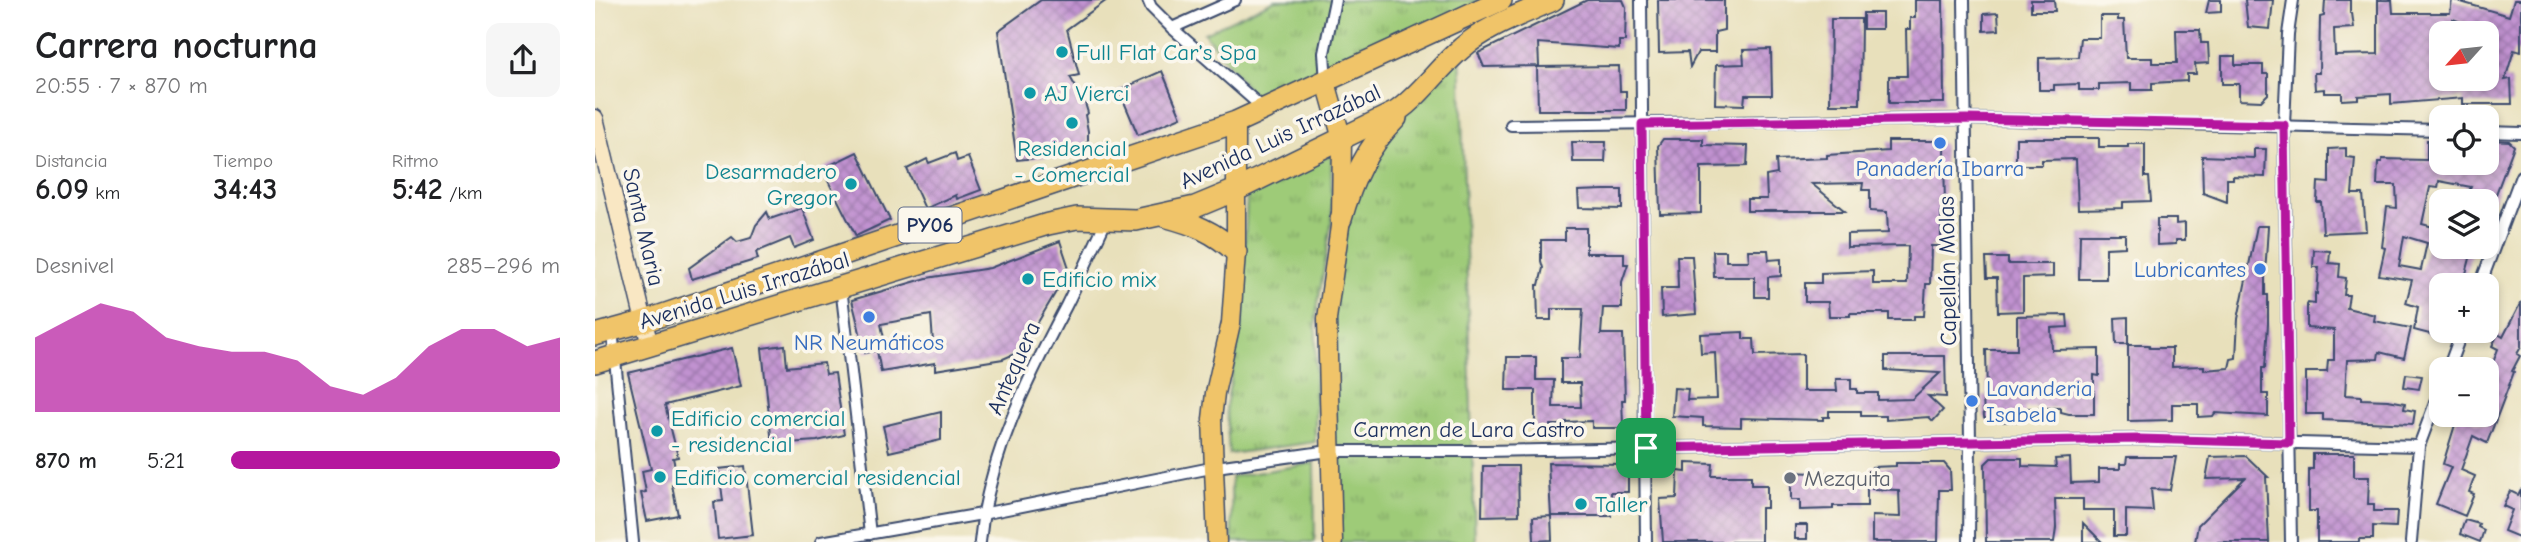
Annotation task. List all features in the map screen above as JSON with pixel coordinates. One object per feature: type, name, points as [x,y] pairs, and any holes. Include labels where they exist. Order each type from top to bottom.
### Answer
[{"type":"highway","name":"Avenida Luis Irrazábal","points":[[604,332],[1236,122],[1501,0]]},
{"type":"highway","name":"Avenida Luis Irrazábal","points":[[595,362],[1048,224],[1077,218],[1136,220],[1195,207],[1396,112],[1416,98],[1446,63],[1476,37],[1553,0]]},
{"type":"highway","points":[[1341,219],[1360,165],[1375,141],[1416,98]]},
{"type":"highway","points":[[1162,216],[1214,233],[1235,252]]},
{"type":"main road","points":[[1326,82],[1342,139],[1341,219],[1327,319],[1333,542]]},
{"type":"main road","points":[[1217,542],[1212,419],[1215,393],[1231,323],[1235,252],[1236,122]]},
{"type":"street","points":[[1148,0],[1151,7],[1172,28],[1264,109]]},
{"type":"street","points":[[1172,28],[1235,0]]},
{"type":"street","points":[[1326,82],[1324,53],[1335,0]]},
{"type":"street","points":[[1641,0],[1646,542]]},
{"type":"street","name":"Capellán Molas","points":[[1964,0],[1969,542]]},
{"type":"street","points":[[2291,542],[2284,125],[2288,34],[2293,0]]},
{"type":"street","name":"Santa Maria","points":[[595,118],[650,346]]},
{"type":"street","points":[[1511,125],[1966,119],[2429,130]]},
{"type":"street","points":[[2499,132],[2521,133]]},
{"type":"street","points":[[2485,273],[2521,176]]},
{"type":"street","name":"Antequera","points":[[980,542],[982,514],[1018,400],[1107,219]]},
{"type":"street","points":[[841,287],[870,534]]},
{"type":"street","points":[[604,332],[616,356],[632,542]]},
{"type":"street","points":[[2411,542],[2419,446],[2429,419]]},
{"type":"street","name":"Carmen de Lara Castro","points":[[821,542],[982,514],[1216,467],[1329,451],[2139,439],[2419,446]]},
{"type":"green space","points":[[1275,0],[1482,0],[1264,109],[1204,33]]},
{"type":"green space","points":[[1460,49],[1475,542],[1333,542],[1327,319],[1359,165]]},
{"type":"green space","points":[[1331,155],[1332,219],[1316,316],[1315,442],[1229,454],[1226,406],[1242,321],[1247,195]]},
{"type":"green space","points":[[1314,463],[1315,542],[1232,542],[1231,477]]},
{"type":"building","points":[[1041,0],[1107,0],[1067,29],[1079,75],[1070,77],[1088,113],[1085,115],[1088,142],[1084,145],[1085,153],[1017,160],[998,31]]},
{"type":"building","points":[[1587,0],[1623,0],[1626,7],[1625,41],[1619,41],[1619,49],[1538,43],[1539,66],[1484,67],[1478,53]]},
{"type":"building","points":[[1658,0],[1724,0],[1724,30],[1715,32],[1715,52],[1698,52],[1690,67],[1688,52],[1659,53]]},
{"type":"building","points":[[1915,0],[1943,0],[1944,103],[1889,103],[1889,76],[1907,76],[1906,29],[1910,29],[1910,18],[1915,18]]},
{"type":"building","points":[[2031,0],[2054,0],[2055,11],[2031,11]]},
{"type":"building","points":[[2209,0],[2221,0],[2221,12],[2206,13]]},
{"type":"building","points":[[2245,0],[2273,0],[2270,29],[2248,27]]},
{"type":"building","points":[[2325,0],[2350,0],[2354,28],[2334,29],[2335,55],[2378,54],[2378,0],[2392,0],[2393,13],[2450,13],[2454,0],[2509,16],[2514,0],[2521,0],[2521,52],[2514,50],[2505,80],[2511,79],[2512,104],[2463,104],[2463,98],[2391,104],[2391,94],[2342,100],[2342,93],[2315,90],[2314,73],[2319,73],[2320,17],[2324,16]]},
{"type":"building","points":[[1863,13],[1882,13],[1882,29],[1863,29]]},
{"type":"building","points":[[1998,13],[1999,30],[1984,31],[1984,14]]},
{"type":"building","points":[[2100,16],[2118,16],[2118,20],[2124,20],[2126,58],[2152,58],[2152,63],[2177,63],[2176,30],[2200,30],[2201,43],[2208,43],[2209,63],[2195,64],[2196,74],[2187,74],[2187,81],[2152,83],[2152,90],[2131,90],[2131,83],[2099,84],[2099,90],[2079,90],[2079,84],[2054,85],[2054,90],[2039,90],[2039,58],[2078,57],[2080,38],[2100,38]]},
{"type":"building","points":[[1831,19],[1861,19],[1860,104],[1830,104]]},
{"type":"building","points":[[1771,49],[1772,95],[1745,95],[1744,105],[1715,104],[1716,65],[1744,64],[1743,50]]},
{"type":"building","points":[[2222,56],[2235,56],[2235,65],[2263,65],[2263,74],[2268,74],[2268,94],[2261,101],[2239,100],[2239,84],[2222,84]]},
{"type":"building","points":[[1619,66],[1620,91],[1626,91],[1626,110],[1538,110],[1537,67]]},
{"type":"building","points":[[1162,71],[1181,117],[1138,135],[1119,90]]},
{"type":"building","points":[[2016,138],[2099,138],[2099,147],[2145,144],[2145,177],[2149,177],[2151,201],[2123,202],[2123,208],[2078,209],[2076,159],[2042,160],[2042,165],[2016,165]]},
{"type":"building","points":[[1663,139],[1703,139],[1703,145],[1748,146],[1747,166],[1701,167],[1701,213],[1660,214],[1658,146]]},
{"type":"building","points":[[2429,140],[2429,175],[2499,175],[2499,140],[2509,141],[2514,146],[2498,189],[2470,189],[2471,187],[2439,181],[2438,188],[2429,189],[2422,224],[2429,226],[2429,259],[2470,259],[2466,273],[2429,273],[2429,334],[2414,330],[2418,307],[2406,303],[2412,280],[2379,275],[2385,248],[2382,247],[2387,207],[2397,208],[2396,185],[2377,185],[2378,162],[2382,162],[2382,159],[2427,160]],"holes":[[[2404,236],[2427,243],[2421,270],[2399,266]]]},
{"type":"building","points":[[1888,141],[1938,141],[1944,145],[1945,211],[1941,211],[1941,246],[1931,246],[1930,284],[1926,284],[1924,316],[1914,316],[1914,320],[1889,320],[1889,313],[1829,316],[1828,302],[1805,302],[1805,283],[1821,283],[1821,273],[1873,271],[1873,284],[1907,284],[1908,246],[1847,247],[1847,234],[1888,233],[1887,212],[1870,211],[1870,190],[1862,190],[1863,183],[1812,184],[1845,211],[1747,211],[1747,199],[1767,199],[1766,176],[1777,174],[1776,160],[1888,151]]},
{"type":"building","points":[[1572,142],[1606,142],[1605,162],[1573,162]]},
{"type":"building","points":[[2346,148],[2346,157],[2355,158],[2352,194],[2363,194],[2366,231],[2323,233],[2321,202],[2317,202],[2318,182],[2329,183],[2329,149]]},
{"type":"building","points":[[2254,149],[2266,149],[2265,177],[2233,176],[2233,179],[2227,179],[2227,202],[2203,193],[2202,156],[2254,158]]},
{"type":"building","name":"Desarmadero Gregor","points":[[857,152],[890,220],[856,236],[822,169]]},
{"type":"building","points":[[955,153],[957,161],[968,157],[981,190],[957,199],[956,195],[925,209],[907,169],[927,159],[929,163]]},
{"type":"building","points":[[1622,190],[1622,209],[1579,208],[1578,191]]},
{"type":"building","points":[[802,208],[814,240],[794,248],[790,238],[756,252],[758,259],[692,279],[689,268],[732,237],[737,242],[751,238],[756,225],[767,212],[770,219]]},
{"type":"building","points":[[2157,219],[2176,219],[2176,224],[2185,223],[2185,240],[2176,240],[2176,244],[2157,245]]},
{"type":"building","points":[[2257,226],[2268,226],[2265,295],[2268,295],[2268,324],[2265,368],[2262,368],[2262,394],[2268,394],[2268,416],[2215,413],[2213,416],[2198,417],[2198,404],[2172,404],[2172,420],[2128,421],[2128,345],[2172,348],[2172,367],[2204,366],[2204,370],[2229,368],[2231,359],[2236,358],[2238,319]]},
{"type":"building","points":[[1565,228],[1586,228],[1586,253],[1624,253],[1624,264],[1628,264],[1622,282],[1622,308],[1603,308],[1601,334],[1623,334],[1625,400],[1622,400],[1623,424],[1619,428],[1592,428],[1592,421],[1565,422],[1565,425],[1550,425],[1550,428],[1535,428],[1535,390],[1506,390],[1507,357],[1536,357],[1536,380],[1554,380],[1553,407],[1581,407],[1580,383],[1561,383],[1561,358],[1580,358],[1583,309],[1551,309],[1551,320],[1538,320],[1537,285],[1543,268],[1541,240],[1565,240]]},
{"type":"building","points":[[2080,234],[2125,234],[2125,247],[2106,248],[2106,279],[2079,279]]},
{"type":"building","points":[[1060,241],[1068,265],[1057,290],[1021,351],[1003,359],[935,370],[935,363],[881,372],[877,351],[933,342],[931,315],[881,324],[886,348],[865,353],[852,300],[927,278],[990,268]]},
{"type":"building","points":[[1748,250],[1768,250],[1769,260],[1781,259],[1781,276],[1768,277],[1768,297],[1755,297],[1755,277],[1714,277],[1713,251],[1726,251],[1726,261],[1749,261]]},
{"type":"building","points":[[2314,250],[2330,251],[2329,263],[2340,264],[2339,277],[2346,278],[2344,295],[2349,295],[2347,308],[2375,315],[2374,321],[2411,328],[2404,358],[2379,352],[2378,359],[2347,360],[2345,395],[2405,403],[2404,409],[2415,411],[2413,424],[2323,420],[2323,414],[2306,414],[2306,372],[2327,372],[2328,360],[2334,360],[2334,330],[2307,328],[2307,305],[2315,304],[2315,293],[2317,294],[2319,267],[2313,267]]},
{"type":"building","points":[[1677,256],[1692,256],[1696,314],[1662,317],[1661,288],[1678,288]]},
{"type":"building","points":[[1986,258],[2008,258],[2008,264],[2053,264],[2053,277],[2023,278],[2023,311],[1998,312],[1997,278],[1987,278]]},
{"type":"building","points":[[2521,302],[2521,347],[2517,354],[2520,356],[2512,371],[2514,372],[2499,411],[2499,357],[2495,357],[2498,349],[2492,346],[2494,343],[2499,343],[2499,335],[2503,337]]},
{"type":"building","points":[[2067,315],[2068,327],[2051,328],[2052,350],[2099,349],[2099,376],[2094,375],[2094,414],[2069,414],[2061,412],[2061,408],[2025,408],[2025,421],[1989,422],[1984,417],[1983,396],[1987,396],[1986,350],[2017,350],[2017,316]]},
{"type":"building","points":[[2128,317],[2128,344],[2116,344],[2115,318]]},
{"type":"building","points":[[1743,332],[1743,339],[1754,339],[1755,355],[1803,354],[1803,391],[1837,391],[1836,379],[1851,379],[1851,389],[1857,389],[1857,393],[1878,393],[1878,400],[1912,399],[1940,373],[1885,370],[1885,356],[1945,356],[1946,397],[1928,396],[1943,410],[1933,421],[1929,417],[1886,420],[1886,416],[1861,416],[1861,411],[1829,411],[1829,417],[1823,417],[1823,420],[1741,418],[1741,427],[1703,426],[1703,418],[1672,416],[1674,388],[1688,389],[1687,400],[1717,399],[1715,352],[1701,353],[1700,334]]},
{"type":"building","points":[[785,345],[787,367],[824,363],[826,374],[835,373],[844,435],[817,441],[772,444],[762,348]]},
{"type":"building","name":"Edificio comercial - residencial","points":[[732,348],[741,386],[665,405],[678,457],[673,458],[679,483],[672,485],[678,515],[647,521],[641,493],[646,492],[642,471],[651,469],[628,373]]},
{"type":"building","points":[[2406,374],[2422,376],[2419,389],[2404,387]]},
{"type":"building","points":[[941,412],[941,440],[889,452],[883,426]]},
{"type":"building","points":[[2454,427],[2493,427],[2487,443],[2473,436],[2461,470],[2475,476],[2469,492],[2474,494],[2465,516],[2436,504],[2451,467],[2443,464]]},
{"type":"building","points":[[2313,454],[2354,454],[2354,477],[2369,477],[2368,504],[2374,504],[2374,511],[2397,511],[2396,527],[2373,526],[2373,539],[2359,539],[2359,542],[2317,542],[2317,511],[2309,511],[2309,469],[2313,469]]},
{"type":"building","points":[[2246,456],[2268,477],[2269,542],[2195,542],[2198,525],[2245,478],[2206,479],[2210,457]]},
{"type":"building","points":[[2127,457],[2176,457],[2170,490],[2151,489],[2153,511],[2126,510],[2126,536],[2114,536],[2114,510],[2083,510],[2083,499],[2055,499],[2054,542],[1986,542],[1985,464],[1991,458],[2022,458],[2022,466],[2056,467],[2055,459],[2070,458],[2071,483],[2099,482],[2099,469],[2120,469],[2120,464],[2126,464]]},
{"type":"building","points":[[1548,463],[1628,464],[1628,492],[1611,492],[1612,516],[1551,516]]},
{"type":"building","points":[[1686,463],[1713,464],[1712,476],[1751,476],[1751,485],[1767,485],[1767,508],[1761,508],[1761,542],[1663,542],[1660,499],[1677,498],[1678,471],[1686,472]]},
{"type":"building","points":[[1896,463],[1944,463],[1950,470],[1951,490],[1939,490],[1938,542],[1872,542],[1872,516],[1900,517],[1899,490],[1872,489],[1872,467],[1896,466]]},
{"type":"building","points":[[745,466],[753,535],[718,539],[714,502],[723,501],[719,469]]},
{"type":"building","points":[[1483,466],[1518,466],[1519,515],[1482,516]]},
{"type":"building","points":[[1791,472],[1834,474],[1837,484],[1867,483],[1867,506],[1800,510],[1800,500],[1791,500]]},
{"type":"building","points":[[2521,489],[2521,538],[2504,531],[2512,510],[2503,506],[2510,491],[2518,495]]},
{"type":"building","points":[[1551,516],[1552,540],[1534,541],[1533,517]]},
{"type":"building","points":[[2465,520],[2479,524],[2478,527],[2484,530],[2480,542],[2460,534]]},
{"type":"building","points":[[2083,523],[2102,542],[2083,542]]},
{"type":"building","points":[[1795,525],[1807,525],[1807,539],[1795,539]]},
{"type":"place","name":"Full Flat Car's Spa","points":[[1062,52]]},
{"type":"place","name":"AJ Vierci","points":[[1030,93]]},
{"type":"place","name":"Residencial - Comercial","points":[[1072,123]]},
{"type":"place","name":"Panadería Ibarra","points":[[1940,143]]},
{"type":"place","name":"Desarmadero Gregor","points":[[851,184]]},
{"type":"place","name":"Lubricantes","points":[[2260,269]]},
{"type":"place","name":"Edificio mix","points":[[1028,279]]},
{"type":"place","name":"NR Neumáticos","points":[[869,317]]},
{"type":"place","name":"Lavanderia Isabela","points":[[1972,401]]},
{"type":"place","name":"Edificio comercial - residencial","points":[[657,431]]},
{"type":"place","name":"Edificio comercial residencial","points":[[660,477]]},
{"type":"place","name":"Mezquita","points":[[1790,478]]},
{"type":"place","name":"Taller","points":[[1581,504]]},
{"type":"route","points":[[1966,119],[2284,125],[2289,443],[2139,439],[1646,448],[1642,124],[1966,119]]}]
